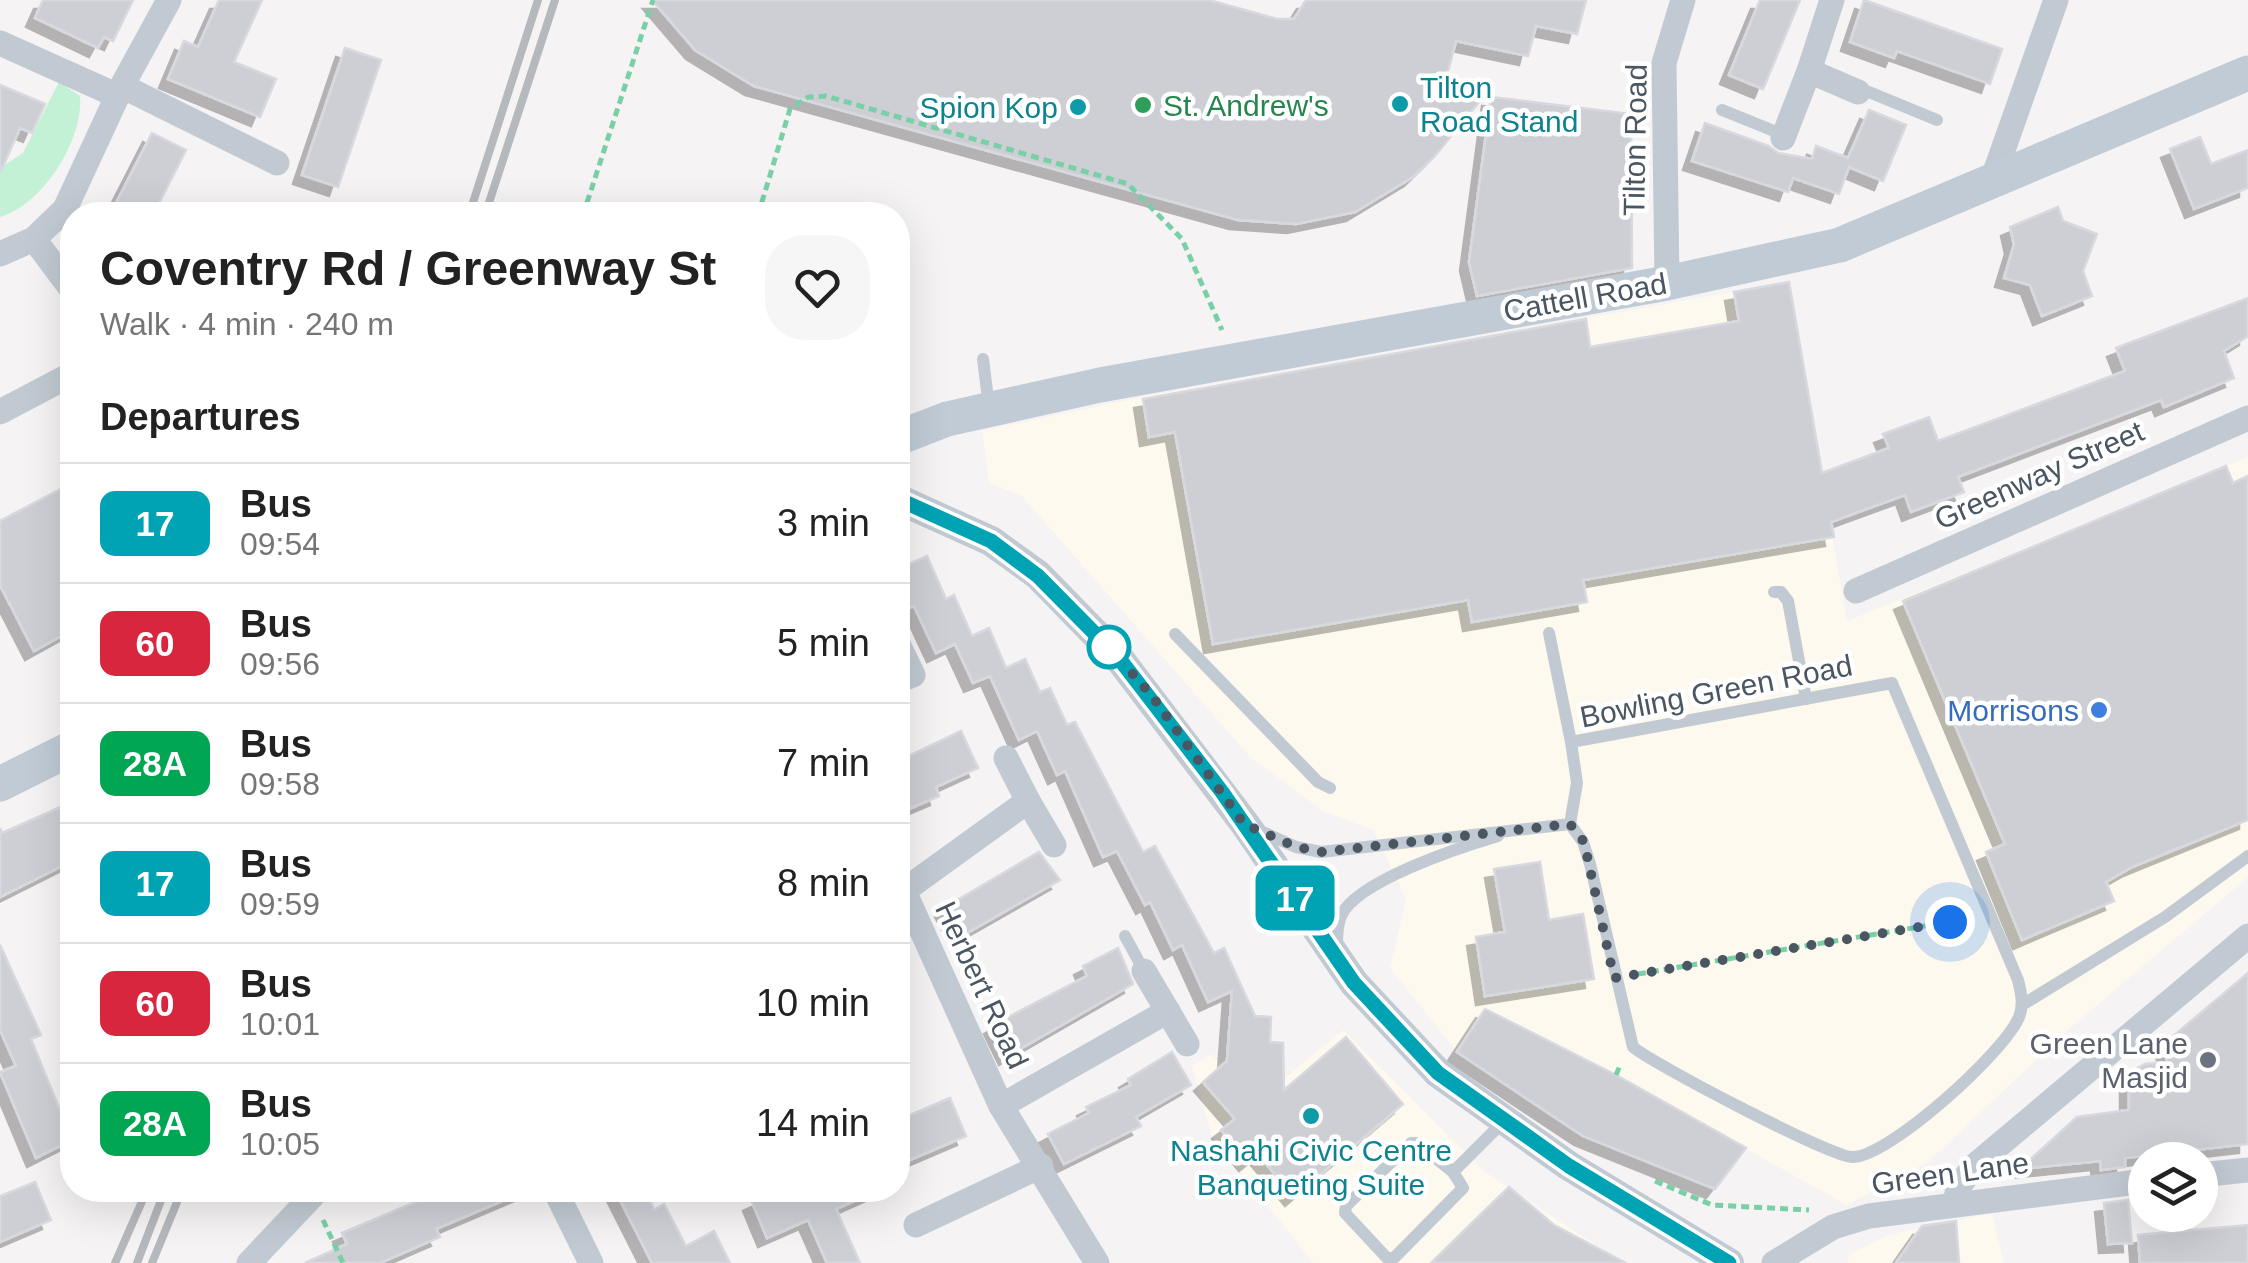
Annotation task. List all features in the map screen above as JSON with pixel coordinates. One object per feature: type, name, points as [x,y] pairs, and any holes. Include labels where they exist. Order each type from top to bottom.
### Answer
[{"type":"main road","name":"Cattell Road","points":[[910,433],[947,418],[1235,360],[1668,282],[1840,245],[2248,73]]},
{"type":"main road","points":[[0,784],[60,754]]},
{"type":"street","points":[[69,202],[120,91],[170,0]]},
{"type":"street","name":"Tilton Road","points":[[1668,282],[1664,63],[1682,0]]},
{"type":"street","points":[[1784,136],[1832,0]]},
{"type":"street","points":[[1992,181],[2056,0]]},
{"type":"street","points":[[0,42],[120,91],[277,163]]},
{"type":"street","points":[[1809,72],[1858,92]]},
{"type":"street","points":[[0,254],[34,239],[60,215]]},
{"type":"street","points":[[34,239],[60,274]]},
{"type":"street","points":[[0,412],[60,380]]},
{"type":"street","name":"Greenway Street","points":[[1856,590],[2248,418]]},
{"type":"street","points":[[910,505],[991,541],[1038,576],[1152,696],[1336,958],[1438,1073],[1569,1166],[1729,1263]]},
{"type":"street","points":[[1006,758],[1054,845]]},
{"type":"street","name":"Herbert Road","points":[[910,892],[1028,801]]},
{"type":"street","name":"Herbert Road","points":[[910,915],[1001,1106],[1098,1263]]},
{"type":"street","points":[[1956,1202],[1958,1188],[1973,1167],[2248,936]]},
{"type":"street","points":[[1144,970],[1187,1044]]},
{"type":"street","name":"Herbert Road","points":[[1001,1106],[1168,1011]]},
{"type":"street","points":[[916,1225],[1041,1166]]},
{"type":"street","points":[[2218,1173],[2248,1170]]},
{"type":"street","name":"Green Lane","points":[[1774,1263],[1833,1227],[1956,1202],[2128,1184]]},
{"type":"street","points":[[249,1263],[306,1202]]},
{"type":"street","points":[[561,1202],[591,1263]]},
{"type":"lane","points":[[1858,92],[1868,92],[1938,120]]},
{"type":"lane","points":[[1722,110],[1784,136]]},
{"type":"lane","points":[[983,358],[989,410]]},
{"type":"lane","points":[[1774,592],[1781,592],[1788,601],[1806,700]]},
{"type":"lane","points":[[1550,633],[1571,742]]},
{"type":"lane","points":[[1174,634],[1258,723],[1318,782],[1330,788]]},
{"type":"lane","name":"Bowling Green Road","points":[[1570,824],[1577,783],[1571,742],[1892,683],[2018,980],[2022,1004]]},
{"type":"lane","points":[[1244,824],[1296,847],[1322,852],[1570,824],[1584,842],[1627,1031],[1639,1052],[1816,1146],[1850,1158],[1863,1156],[1928,1112],[1997,1053],[2020,1016],[2022,1004],[2164,917],[2248,856]]},
{"type":"lane","points":[[1336,958],[1341,914],[1356,897],[1478,842],[1534,826]]},
{"type":"lane","points":[[1125,936],[1144,970]]},
{"type":"lane","points":[[1453,1172],[1504,1120]]},
{"type":"lane","points":[[1417,1142],[1453,1172],[1464,1188],[1394,1258],[1387,1258],[1345,1213],[1346,1206],[1411,1144],[1417,1142]]},
{"type":"path","points":[[587,202],[654,0]]},
{"type":"path","points":[[762,202],[790,109],[808,97],[826,96],[1092,170],[1128,184],[1182,240],[1235,360]]},
{"type":"path","points":[[1614,978],[1988,916]]},
{"type":"path","points":[[1616,1075],[1627,1047]]},
{"type":"path","points":[[1639,1175],[1712,1206],[1808,1209],[1833,1227]]},
{"type":"path","points":[[318,1202],[343,1263]]},
{"type":"shaded area","points":[[1789,282],[1847,621],[2248,457],[2248,877],[2069,1029],[1928,1162],[1847,1205],[1746,1149],[1715,1189],[1583,1136],[1457,1052],[1390,968],[1406,899],[1373,830],[1323,811],[1251,758],[1021,495],[989,483],[982,431],[1142,397]]},
{"type":"shaded area","points":[[1343,1030],[1484,1171],[1623,1263],[1313,1263],[1211,1134],[1192,1066],[1211,1054],[1258,1100]]},
{"type":"shaded area","points":[[1992,1213],[2004,1263],[1847,1263],[1850,1254],[1888,1235]]},
{"type":"green space","points":[[59,82],[80,96],[68,150],[31,199],[0,217],[0,168],[23,153]]},
{"type":"building","points":[[43,0],[133,0],[113,41],[104,37],[98,48],[35,18]]},
{"type":"building","points":[[219,0],[262,0],[234,62],[276,79],[260,117],[168,79],[184,41],[198,47]]},
{"type":"building","name":"St. Andrew's","points":[[652,0],[1209,0],[1277,19],[1294,19],[1306,0],[1586,0],[1577,34],[1536,26],[1528,56],[1456,41],[1445,83],[1485,95],[1434,157],[1413,177],[1355,212],[1296,224],[1238,220],[754,86],[695,50]]},
{"type":"building","points":[[1760,0],[1800,0],[1763,89],[1729,75]]},
{"type":"building","points":[[1864,0],[2002,49],[1990,84],[1897,51],[1894,58],[1850,42]]},
{"type":"building","points":[[345,48],[381,60],[338,187],[302,175]]},
{"type":"building","points":[[0,85],[45,104],[32,133],[20,128],[0,173]]},
{"type":"building","points":[[1491,97],[1631,114],[1632,268],[1477,296],[1469,262]]},
{"type":"building","points":[[1869,110],[1906,125],[1883,181],[1849,167],[1839,194],[1793,178],[1788,192],[1692,161],[1705,123],[1769,146],[1778,153],[1812,159],[1816,146],[1848,158]]},
{"type":"building","points":[[152,133],[186,150],[160,202],[117,202]]},
{"type":"building","points":[[2200,137],[2211,164],[2248,150],[2248,188],[2194,209],[2170,149]]},
{"type":"building","points":[[2058,207],[2063,221],[2097,234],[2083,271],[2092,296],[2042,316],[2030,285],[2004,278],[2014,245],[2010,227]]},
{"type":"building","points":[[1789,282],[1822,473],[1889,448],[1883,434],[1929,417],[1938,441],[2125,371],[2116,348],[2248,298],[2248,336],[2224,351],[2234,378],[2164,407],[2161,400],[1958,477],[1964,492],[1911,512],[1905,495],[1831,522],[1834,537],[1583,580],[1587,602],[1472,622],[1468,600],[1213,644],[1175,432],[1149,437],[1143,399],[1586,319],[1590,347],[1739,321],[1734,292]]},
{"type":"building","name":"Morrisons","points":[[2226,466],[2233,483],[2248,476],[2248,820],[2132,867],[2106,882],[2114,901],[2022,940],[1986,852],[2005,844],[1903,601]]},
{"type":"building","points":[[60,489],[60,637],[34,651],[0,585],[0,521]]},
{"type":"building","points":[[927,556],[946,599],[954,595],[972,636],[989,628],[1006,668],[1025,659],[1040,692],[1050,688],[1067,725],[1075,722],[1143,852],[1155,846],[1214,953],[1224,948],[1255,1016],[1271,1017],[1270,1042],[1283,1043],[1284,1090],[1346,1037],[1403,1104],[1294,1197],[1258,1154],[1248,1162],[1221,1130],[1235,1119],[1203,1082],[1227,1061],[1232,991],[1208,1002],[1182,945],[1173,950],[1150,902],[1145,905],[1117,851],[1103,857],[1065,771],[1057,775],[1037,731],[1019,740],[990,676],[973,683],[955,644],[936,653],[914,606],[910,608],[910,564]]},
{"type":"building","points":[[961,731],[978,768],[936,787],[939,796],[910,808],[910,755]]},
{"type":"building","points":[[60,807],[60,867],[0,897],[0,828],[2,833]]},
{"type":"building","points":[[1039,852],[1060,880],[960,937],[944,908]]},
{"type":"building","points":[[1540,862],[1549,920],[1583,914],[1594,979],[1485,996],[1476,937],[1505,932],[1494,869]]},
{"type":"building","points":[[0,945],[41,1035],[31,1039],[60,1110],[60,1146],[36,1158],[0,1072],[16,1066],[0,1030]]},
{"type":"building","points":[[1118,948],[1133,984],[1008,1056],[993,1025],[1087,976],[1083,966]]},
{"type":"building","points":[[2248,973],[2248,1144],[2218,1147],[2218,1142],[2128,1142],[2125,1167],[2101,1170],[2100,1161],[2020,1169],[2077,1117],[2129,1110],[2129,1073],[2145,1064],[2167,1062],[2165,1043]]},
{"type":"building","points":[[1485,1009],[1616,1075],[1746,1148],[1715,1189],[1583,1136],[1457,1052]]},
{"type":"building","points":[[1172,1052],[1191,1085],[1136,1117],[1141,1126],[1064,1164],[1048,1134],[1089,1113],[1086,1107],[1131,1085],[1128,1079]]},
{"type":"building","points":[[950,1098],[966,1136],[910,1160],[910,1115]]},
{"type":"building","points":[[35,1182],[51,1220],[0,1242],[0,1196]]},
{"type":"building","points":[[1509,1187],[1554,1225],[1626,1263],[1431,1263]]},
{"type":"building","points":[[2128,1200],[2132,1243],[2108,1244],[2104,1203]]},
{"type":"building","points":[[416,1202],[500,1202],[436,1229],[440,1237],[380,1263],[305,1263],[347,1244],[342,1233]]},
{"type":"building","points":[[621,1202],[651,1202],[654,1210],[664,1204],[686,1246],[714,1231],[730,1263],[652,1263]]},
{"type":"building","points":[[752,1202],[852,1202],[836,1209],[860,1263],[827,1263],[808,1220],[767,1238]]},
{"type":"building","points":[[1956,1221],[1959,1263],[1896,1263],[1922,1226]]},
{"type":"building","points":[[2248,1225],[2248,1263],[2140,1263],[2138,1235],[2218,1232],[2218,1228]]},
{"type":"railway","points":[[473,202],[538,0]]},
{"type":"railway","points":[[489,202],[555,0]]},
{"type":"railway","points":[[115,1263],[142,1202]]},
{"type":"railway","points":[[137,1263],[160,1202]]},
{"type":"railway","points":[[152,1263],[177,1202]]},
{"type":"bus line","name":"17","points":[[910,504],[991,541],[1038,576],[1118,657],[1152,696],[1222,792],[1354,983],[1438,1073],[1569,1166],[1729,1263]]},
{"type":"place","name":"Tilton Road Stand","points":[[1400,104]]},
{"type":"place","name":"St. Andrew's","points":[[1143,105]]},
{"type":"place","name":"Spion Kop","points":[[1078,107]]},
{"type":"place","name":"Morrisons","points":[[2099,710]]},
{"type":"place","name":"Green Lane Masjid","points":[[2208,1060]]},
{"type":"place","name":"Nashahi Civic Centre Banqueting Suite","points":[[1311,1116]]},
{"type":"route","points":[[1109,647],[1152,696],[1244,824],[1296,847],[1322,852],[1570,824],[1584,842],[1614,978],[1950,922]]}]
